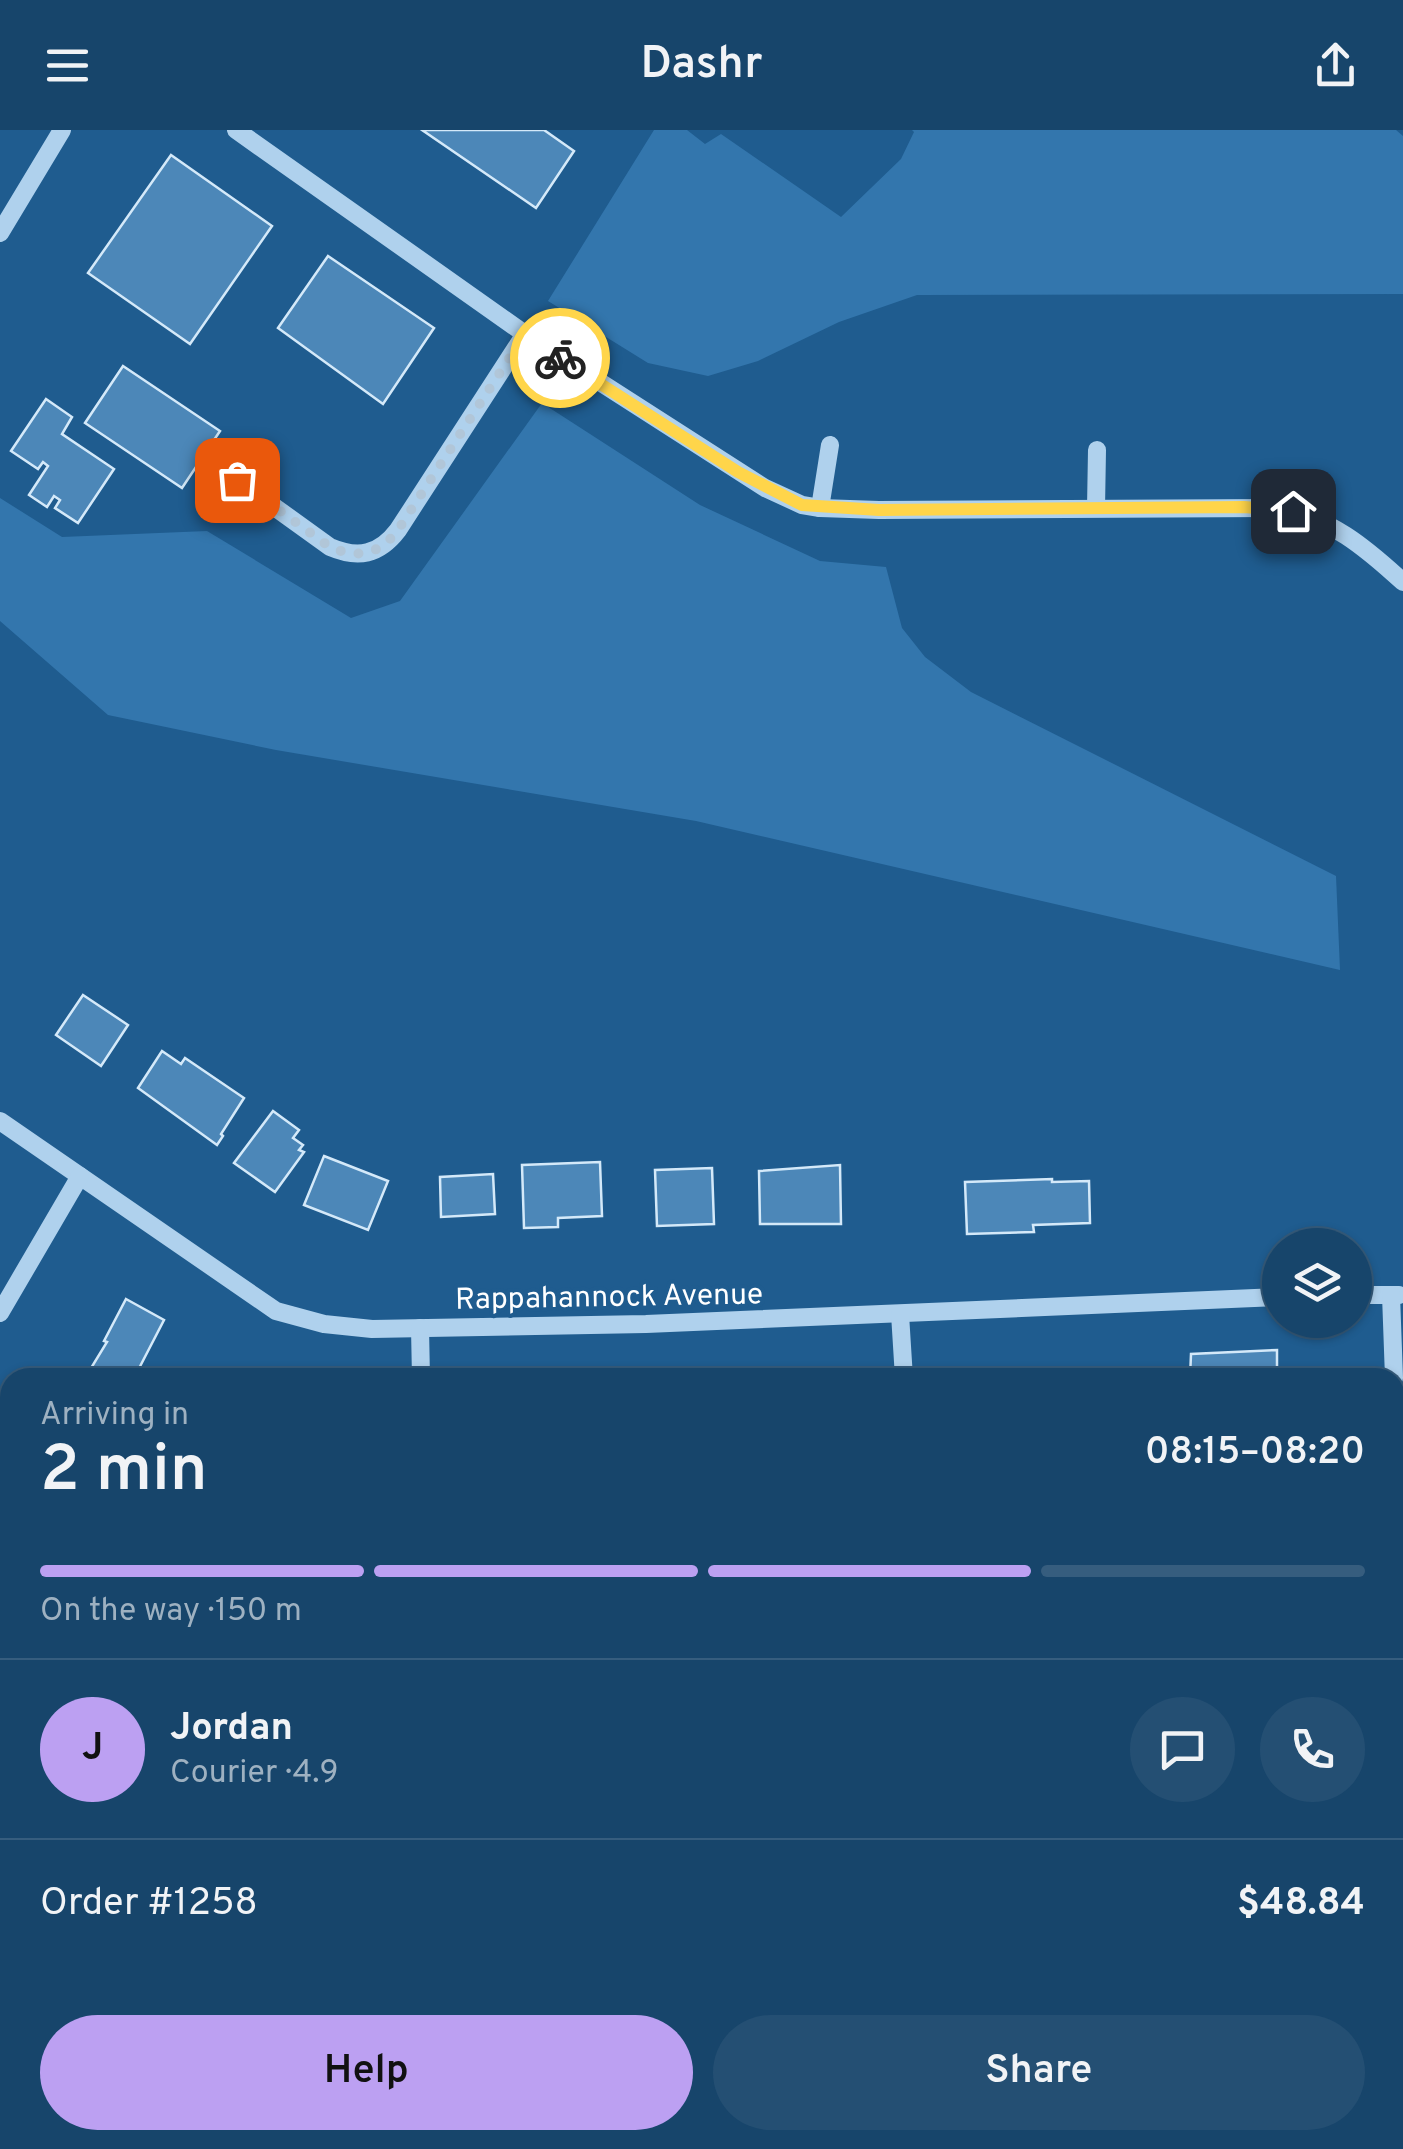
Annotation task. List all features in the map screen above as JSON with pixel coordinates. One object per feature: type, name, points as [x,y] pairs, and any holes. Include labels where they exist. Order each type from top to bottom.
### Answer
[{"type":"street","points":[[0,233],[62,130]]},
{"type":"street","points":[[236,130],[525,334],[765,488],[802,505],[1244,507],[1293,511],[1341,531],[1403,582]]},
{"type":"street","points":[[237,480],[330,547],[348,554],[370,554],[386,545],[398,530],[525,334]]},
{"type":"street","points":[[820,508],[830,445]]},
{"type":"street","points":[[1096,508],[1098,450]]},
{"type":"street","name":"Rappahannock Avenue","points":[[0,1121],[276,1311],[324,1324],[372,1329],[646,1324],[1262,1298]]},
{"type":"street","points":[[0,1312],[80,1176]]},
{"type":"street","points":[[1372,1296],[1397,1295],[1394,1368]]},
{"type":"street","points":[[900,1314],[903,1368]]},
{"type":"street","points":[[420,1328],[420,1368]]},
{"type":"shaded area","points":[[654,130],[687,130],[705,144],[721,134],[841,217],[901,159],[912,130],[1396,130],[1403,136],[1403,294],[917,295],[839,322],[758,361],[708,376],[648,363],[548,301]]},
{"type":"shaded area","points":[[542,403],[700,505],[820,561],[886,567],[902,628],[925,657],[971,692],[1336,876],[1340,970],[696,821],[276,750],[108,715],[0,621],[0,498],[62,537],[207,531],[351,618],[400,601]]},
{"type":"building","points":[[422,130],[544,130],[574,151],[536,208]]},
{"type":"building","points":[[171,155],[272,226],[190,344],[88,273]]},
{"type":"building","points":[[328,256],[434,328],[383,404],[278,328]]},
{"type":"building","points":[[123,366],[220,431],[182,488],[85,423]]},
{"type":"building","points":[[46,399],[72,417],[62,434],[114,469],[78,523],[55,508],[60,500],[54,496],[47,507],[29,495],[48,466],[43,462],[38,469],[11,451]]},
{"type":"building","points":[[83,995],[128,1025],[101,1066],[56,1035]]},
{"type":"building","points":[[162,1051],[181,1064],[185,1058],[244,1098],[217,1145],[138,1088]]},
{"type":"building","points":[[273,1111],[299,1130],[293,1138],[303,1145],[299,1150],[304,1152],[275,1192],[234,1163]]},
{"type":"building","points":[[324,1156],[388,1181],[368,1230],[304,1205]]},
{"type":"building","points":[[600,1162],[602,1216],[558,1218],[558,1227],[524,1228],[522,1165]]},
{"type":"building","points":[[840,1165],[841,1224],[760,1224],[759,1171]]},
{"type":"building","points":[[712,1168],[714,1224],[657,1226],[655,1170]]},
{"type":"building","points":[[493,1174],[495,1214],[441,1217],[440,1177]]},
{"type":"building","points":[[1089,1181],[1090,1223],[1033,1225],[1034,1232],[967,1234],[965,1182]]},
{"type":"building","points":[[126,1299],[164,1320],[139,1368],[91,1368],[107,1342],[104,1341]]},
{"type":"building","points":[[1277,1350],[1277,1368],[1190,1368],[1191,1354]]},
{"type":"way so far","points":[[237,480],[330,547],[348,554],[370,554],[386,545],[398,530],[525,334],[560,358]]},
{"type":"route","points":[[560,358],[738,472],[802,505],[879,510],[1244,507],[1293,511]]}]
